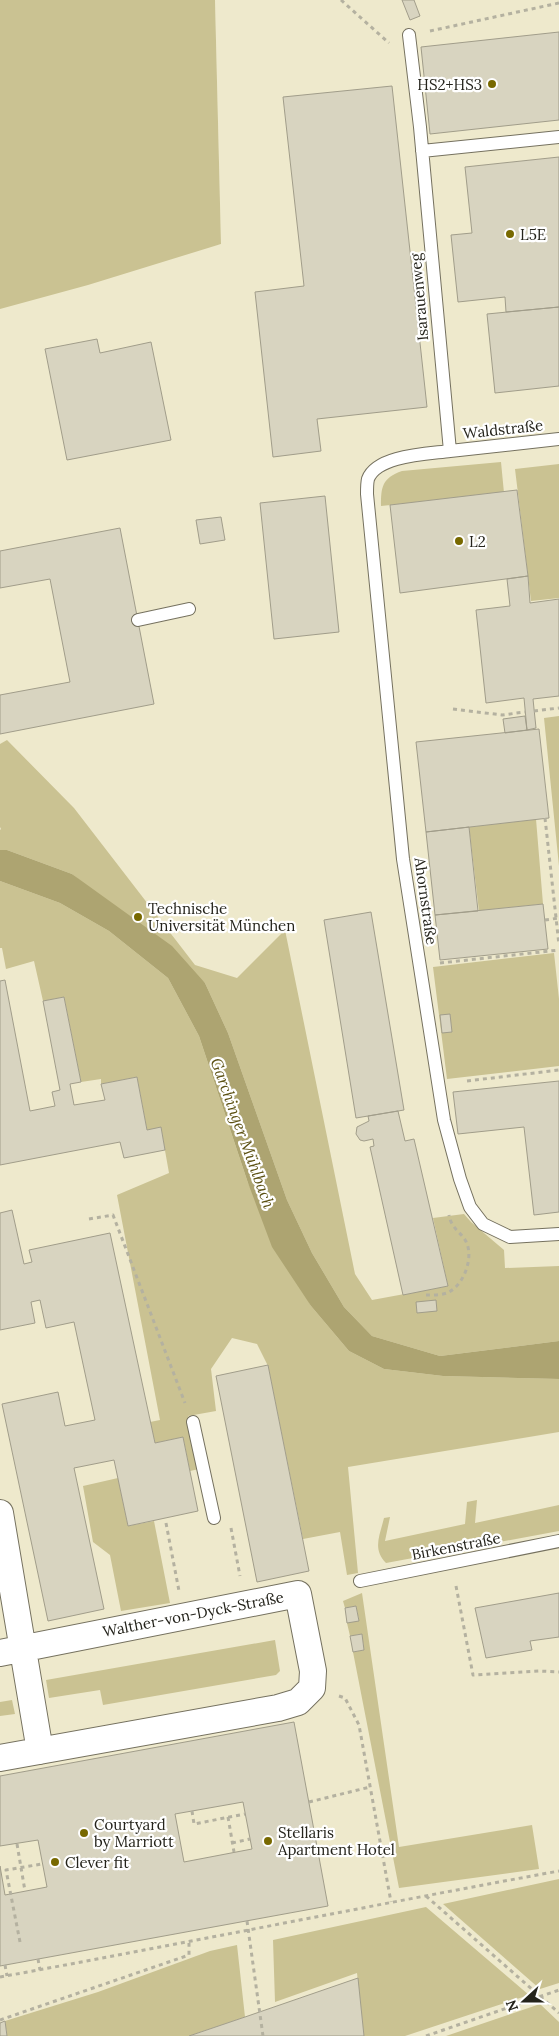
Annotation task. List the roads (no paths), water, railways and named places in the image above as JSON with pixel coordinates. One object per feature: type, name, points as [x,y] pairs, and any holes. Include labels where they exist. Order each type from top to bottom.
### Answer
[{"type":"street","points":[[0,1513],[12,1650],[40,1751],[0,1758]]},
{"type":"street","name":"Walther-von-Dyck-Straße","points":[[12,1650],[298,1594],[313,1671],[312,1688],[298,1702],[278,1708],[40,1751]]},
{"type":"lane","name":"Isarauenweg","points":[[410,35],[450,451]]},
{"type":"lane","points":[[422,151],[559,137]]},
{"type":"lane","name":"Waldstraße","points":[[450,451],[559,439]]},
{"type":"lane","name":"Ahornstraße","points":[[450,451],[398,458],[379,466],[368,478],[367,494],[403,859],[444,1120],[460,1179],[470,1207],[483,1224],[510,1237],[559,1234]]},
{"type":"lane","points":[[138,620],[189,609]]},
{"type":"lane","points":[[192,1422],[214,1518]]},
{"type":"lane","name":"Birkenstraße","points":[[360,1581],[559,1541]]},
{"type":"water","name":"Garchinger Mühlbach","points":[[0,850],[7,850],[72,874],[172,946],[205,983],[228,1033],[287,1200],[312,1253],[344,1307],[372,1336],[440,1356],[559,1341],[559,1379],[443,1376],[384,1369],[349,1351],[311,1306],[272,1247],[248,1183],[199,1036],[168,978],[109,931],[60,903],[0,881]]},
{"type":"place","name":"HS2+HS3","points":[[492,84]]},
{"type":"place","name":"L5E","points":[[510,234]]},
{"type":"place","name":"L2","points":[[459,541]]},
{"type":"place","name":"Technische Universität München","points":[[138,917]]},
{"type":"place","name":"Courtyard by Marriott","points":[[84,1833]]},
{"type":"place","name":"Stellaris Apartment Hotel","points":[[268,1841]]},
{"type":"place","name":"Clever fit","points":[[55,1862]]}]
